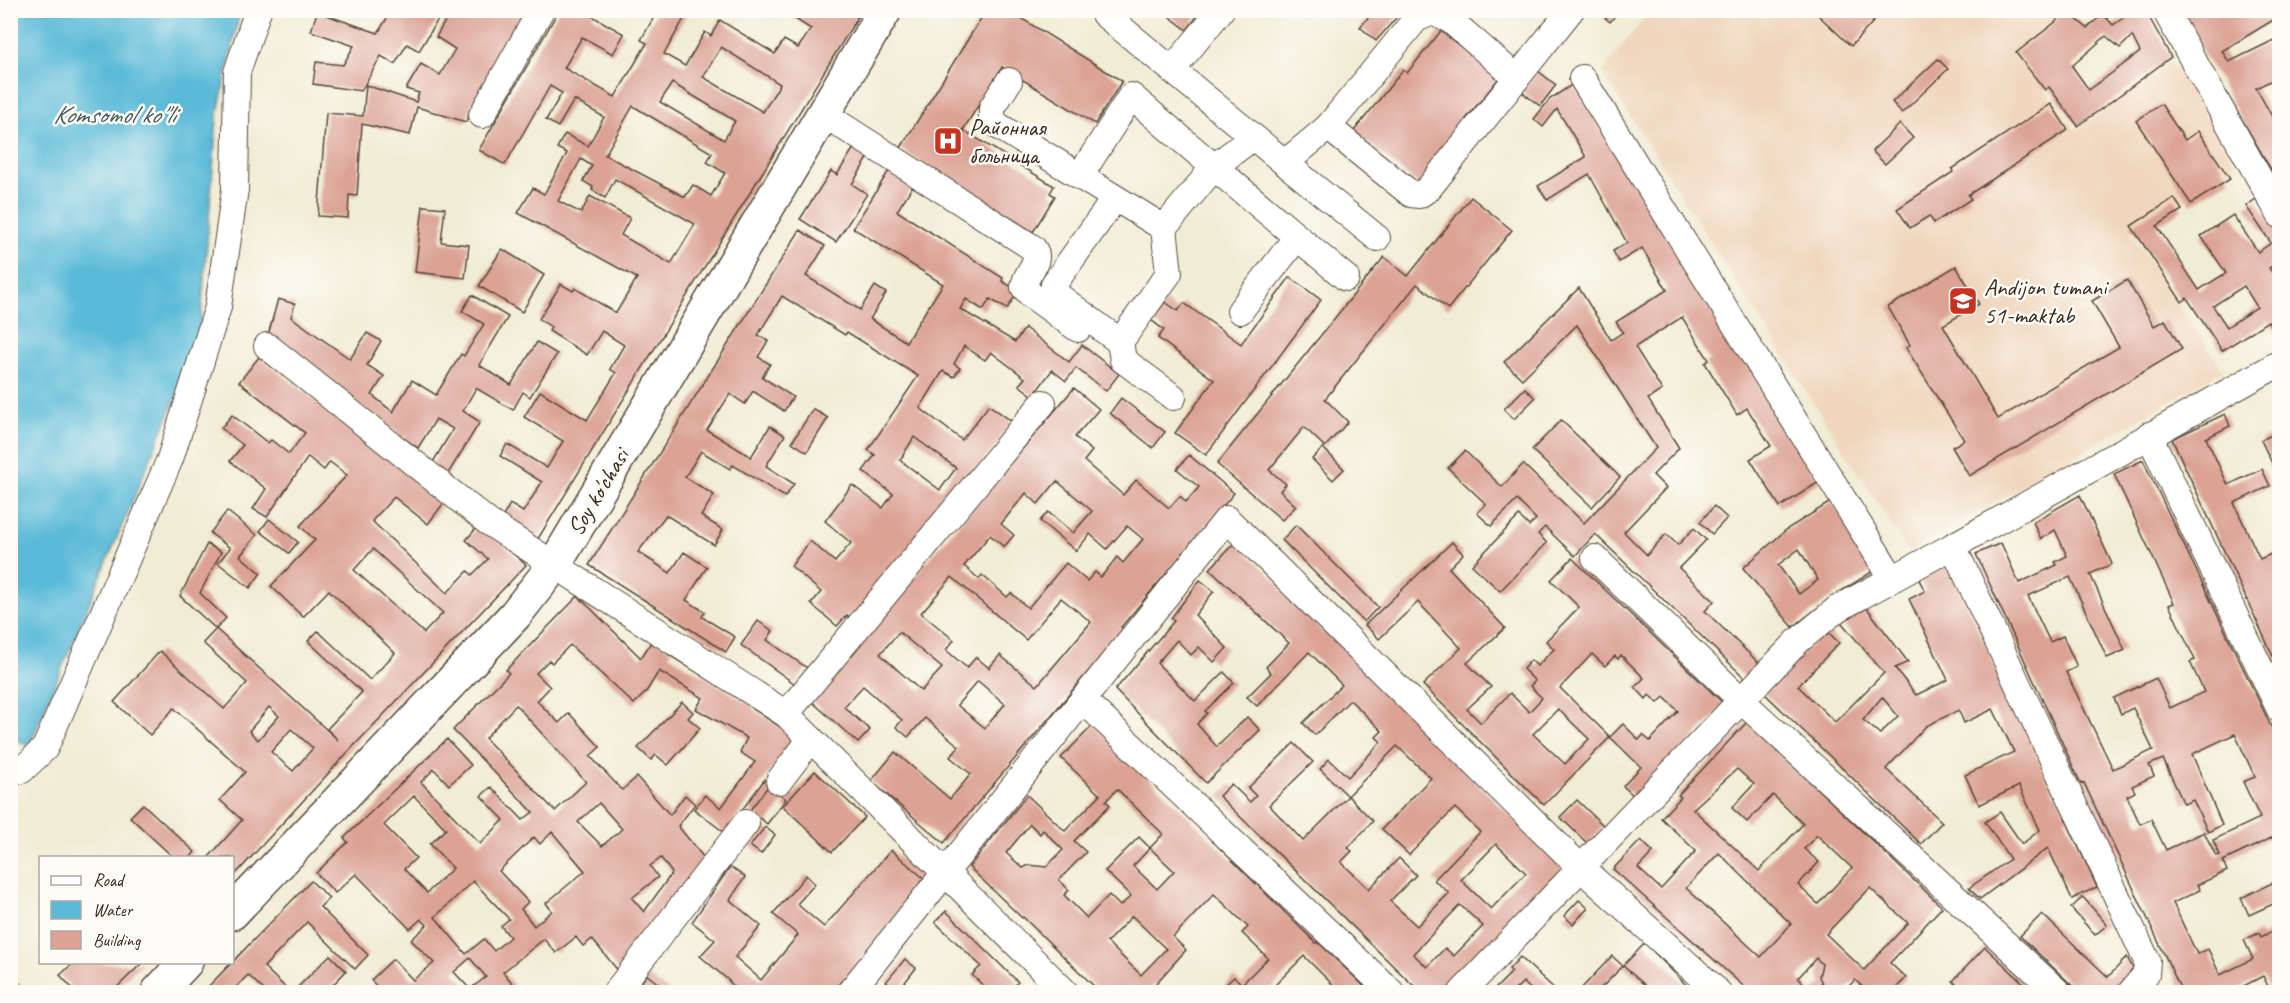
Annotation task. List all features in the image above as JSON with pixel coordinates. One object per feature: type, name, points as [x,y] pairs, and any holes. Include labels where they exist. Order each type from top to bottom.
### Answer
[{"type":"main road","name":"Soy ko'chasi","points":[[234,911],[515,615],[555,564],[885,10]]},
{"type":"main road","points":[[158,993],[185,964]]},
{"type":"lane","points":[[10,770],[22,770],[45,748],[170,459],[218,307],[235,189],[237,72],[258,10]]},
{"type":"lane","points":[[482,116],[541,10]]},
{"type":"lane","points":[[1172,70],[1221,10]]},
{"type":"lane","points":[[1328,127],[1411,194],[1419,195],[1428,189],[1571,10]]},
{"type":"lane","points":[[2165,10],[2280,215]]},
{"type":"lane","points":[[1103,12],[1377,238]]},
{"type":"lane","points":[[1285,163],[1328,127],[1416,19],[1432,12],[1450,20],[1517,78]]},
{"type":"lane","points":[[1582,78],[1892,578]]},
{"type":"lane","points":[[1009,81],[992,108],[992,120],[1164,228]]},
{"type":"lane","points":[[1080,176],[1131,96],[1346,278]]},
{"type":"lane","points":[[822,113],[1033,248],[1037,254],[1037,261],[1025,278],[1024,287],[1031,295],[1078,329]]},
{"type":"lane","points":[[1120,342],[1169,273],[1164,228],[1214,167],[1253,137]]},
{"type":"lane","points":[[1115,198],[1054,284],[1053,292],[1120,342],[1123,360],[1173,397]]},
{"type":"lane","points":[[1240,311],[1297,237]]},
{"type":"lane","points":[[267,346],[488,522],[786,714],[1065,993]]},
{"type":"lane","points":[[1462,993],[1798,641],[1837,609],[2280,363]]},
{"type":"lane","points":[[786,714],[1043,403]]},
{"type":"lane","points":[[2149,435],[2280,710]]},
{"type":"lane","points":[[850,993],[1227,519],[1580,867],[1718,993]]},
{"type":"lane","points":[[1953,546],[2147,961],[2146,974],[2131,993]]},
{"type":"lane","points":[[1595,558],[1742,701],[2058,993]]},
{"type":"lane","points":[[1083,700],[1391,993]]},
{"type":"lane","points":[[779,781],[811,739]]},
{"type":"lane","points":[[616,993],[746,824]]},
{"type":"shaded area","name":"Andijon tumani 51-maktab","points":[[1650,11],[2048,11],[2076,36],[2032,73],[2076,131],[2171,60],[2237,167],[2130,233],[2223,370],[1909,552],[1602,72]]},
{"type":"water","name":"Komsomol ko\"li","points":[[11,11],[240,11],[217,117],[199,343],[29,746],[11,737]]},
{"type":"building","points":[[392,10],[469,10],[478,16],[482,10],[528,10],[471,108],[466,122],[417,107],[410,135],[362,124],[357,196],[349,195],[348,218],[318,216],[326,113],[363,116],[366,85],[416,102],[419,93],[406,89],[421,64],[440,75],[455,49],[436,37],[445,21],[439,18],[419,51],[407,44],[395,64],[381,56],[361,91],[313,84],[316,62],[343,65],[354,46],[311,31],[317,12],[378,33]]},
{"type":"building","points":[[559,10],[595,10],[592,16],[624,34],[613,54],[582,37],[564,68],[615,97],[647,43],[641,40],[658,10],[689,10],[664,54],[685,66],[705,32],[711,36],[720,20],[775,54],[784,40],[798,48],[811,29],[781,10],[862,10],[536,542],[501,520],[510,504],[523,512],[542,482],[500,456],[507,444],[547,468],[563,441],[524,417],[540,391],[587,420],[616,373],[610,369],[624,345],[602,331],[587,355],[549,331],[551,327],[539,319],[561,284],[573,291],[575,288],[616,313],[637,278],[518,213],[533,188],[544,194],[567,153],[557,148],[565,134],[588,146],[604,117],[574,100],[558,127],[546,120],[562,93],[550,86],[505,165],[479,150]],"holes":[[[721,47],[780,84],[763,112],[703,77]],[[672,83],[735,121],[724,140],[660,102]],[[633,106],[712,153],[707,162],[725,173],[711,196],[693,185],[685,197],[605,155]],[[581,159],[592,166],[583,181],[605,198],[615,179],[695,224],[671,264],[621,235],[630,218],[590,196],[581,213],[558,201]]]},
{"type":"building","points":[[986,10],[1008,10],[1122,81],[1095,124],[1002,67],[963,130],[1054,186],[1050,193],[1055,196],[1033,232],[900,149]]},
{"type":"building","points":[[1161,10],[1202,10],[1187,30]]},
{"type":"building","points":[[1375,10],[1403,10],[1376,41],[1360,27]]},
{"type":"building","points":[[1596,10],[1615,10],[1618,12],[1610,22]]},
{"type":"building","points":[[1822,10],[1884,10],[1851,46],[1818,15]]},
{"type":"building","points":[[2047,10],[2066,10],[2087,28],[2103,14],[2113,25],[2126,16],[2123,10],[2145,10],[2171,57],[2078,126],[2049,87],[2045,90],[2016,53],[2058,20]],"holes":[[[2106,36],[2120,48],[2132,36],[2140,52],[2089,90],[2072,66]]]},
{"type":"building","points":[[2178,10],[2280,10],[2280,16],[2222,51],[2229,62],[2280,37],[2280,76],[2256,88],[2277,125],[2280,124],[2280,185]]},
{"type":"building","points":[[1441,31],[1499,78],[1465,120],[1469,123],[1419,185],[1354,131],[1403,70],[1407,73]]},
{"type":"building","points":[[1938,59],[1948,69],[1902,113],[1892,102]]},
{"type":"building","points":[[1538,71],[1556,85],[1540,106],[1522,92]]},
{"type":"building","points":[[1573,84],[1819,482],[1780,507],[1750,459],[1771,446],[1747,408],[1737,415],[1705,363],[1709,360],[1682,317],[1635,347],[1662,390],[1648,399],[1679,448],[1653,475],[1666,488],[1624,532],[1647,555],[1666,534],[1678,545],[1694,528],[1706,540],[1679,568],[1714,601],[1705,611],[1760,664],[1746,679],[1595,534],[1575,556],[1545,527],[1538,534],[1547,543],[1500,591],[1472,565],[1519,516],[1529,526],[1536,519],[1517,500],[1491,526],[1477,513],[1486,504],[1448,468],[1465,451],[1502,487],[1523,464],[1584,523],[1656,448],[1577,325],[1522,379],[1504,362],[1579,288],[1611,340],[1623,332],[1616,322],[1667,290],[1642,248],[1619,262],[1613,251],[1627,243],[1589,174],[1547,200],[1538,186],[1586,157],[1557,109],[1543,127],[1534,119],[1550,99]]},
{"type":"building","points":[[2051,104],[2068,130],[1968,195],[1971,199],[1934,223],[1929,216],[1910,228],[1897,209],[1953,172],[1952,169]]},
{"type":"building","points":[[2161,104],[2185,140],[2198,131],[2230,179],[2191,204],[2136,121]]},
{"type":"building","points":[[1900,124],[1913,138],[1885,164],[1872,151]]},
{"type":"building","points":[[855,146],[870,155],[852,184],[867,194],[836,242],[800,219],[831,171],[837,175]]},
{"type":"building","points":[[890,169],[914,184],[897,211],[1003,278],[1002,281],[1018,291],[1007,309],[990,299],[983,310],[966,299],[960,309],[1015,342],[1025,328],[1069,362],[1082,345],[1119,374],[1106,391],[1076,368],[1066,381],[1052,370],[1033,396],[1019,385],[1025,378],[991,352],[985,360],[964,346],[954,364],[960,368],[954,377],[943,371],[920,408],[962,440],[989,405],[1014,423],[854,621],[847,615],[837,626],[811,604],[821,592],[791,566],[810,541],[835,562],[851,543],[825,521],[852,485],[883,508],[893,494],[863,471],[875,455],[868,450],[918,376],[847,332],[845,335],[782,296],[758,335],[768,341],[758,357],[770,364],[762,377],[793,397],[784,411],[753,391],[745,404],[730,394],[707,430],[751,457],[770,426],[785,435],[766,466],[794,484],[785,497],[733,465],[730,469],[701,451],[685,477],[714,495],[701,516],[723,530],[714,545],[666,515],[638,552],[670,573],[684,552],[707,567],[686,600],[705,612],[702,617],[735,637],[726,652],[589,565],[800,230],[825,246],[806,276],[860,310],[875,286],[886,293],[870,319],[906,342],[943,284],[853,228]],"holes":[[[914,437],[956,468],[940,490],[900,460]]]},
{"type":"building","points":[[1471,197],[1512,230],[1448,309],[1417,284],[1325,399],[1348,422],[1325,447],[1304,427],[1269,470],[1286,484],[1280,491],[1296,506],[1282,520],[1217,464],[1384,257],[1408,276]]},
{"type":"building","points":[[2174,198],[2182,210],[2157,226],[2199,290],[2226,273],[2201,236],[2233,215],[2258,252],[2271,243],[2246,206],[2256,199],[2280,234],[2280,261],[2269,268],[2280,284],[2280,339],[2268,321],[2222,351],[2187,298],[2182,302],[2131,226]],"holes":[[[2244,286],[2257,307],[2227,327],[2213,306]]]},
{"type":"building","points":[[423,206],[445,208],[441,242],[469,245],[465,278],[415,272]]},
{"type":"building","points":[[502,249],[544,275],[522,312],[479,286]]},
{"type":"building","points":[[1956,266],[1979,304],[1943,325],[1998,419],[2119,347],[2092,301],[2127,280],[2154,326],[2165,320],[2182,349],[1969,476],[1952,447],[1964,440],[1906,348],[1910,345],[1888,307]]},
{"type":"building","points":[[1290,277],[1321,300],[1206,455],[1175,433],[1214,380],[1158,338],[1164,330],[1151,320],[1165,302],[1178,311],[1184,303],[1241,344]]},
{"type":"building","points":[[472,295],[508,317],[479,365],[511,385],[537,342],[557,354],[530,397],[523,392],[513,410],[476,388],[463,411],[480,422],[446,477],[430,467],[453,429],[436,419],[418,448],[267,339],[278,299],[295,304],[291,317],[350,359],[367,333],[381,341],[367,365],[384,376],[372,395],[393,412],[412,380],[436,395],[461,354],[464,356],[484,324],[462,311]]},
{"type":"building","points":[[259,357],[446,500],[428,524],[394,497],[372,521],[447,593],[468,571],[472,575],[488,559],[466,540],[480,524],[526,565],[234,876],[234,856],[210,856],[242,820],[220,800],[245,772],[174,708],[150,735],[114,702],[160,651],[224,709],[247,683],[203,643],[216,629],[338,740],[327,729],[362,692],[308,641],[318,631],[370,680],[395,653],[329,590],[303,617],[271,586],[315,540],[300,526],[347,475],[330,462],[324,470],[308,457],[267,517],[253,509],[266,489],[230,461],[243,445],[221,428],[232,415],[268,443],[271,440],[289,454],[305,433],[239,382]],"holes":[[[373,549],[443,613],[424,633],[354,570]],[[269,707],[279,716],[258,740],[249,731]],[[291,729],[313,748],[293,771],[271,752]]]},
{"type":"building","points":[[1074,388],[1099,409],[1075,437],[1092,451],[1084,461],[1123,495],[1136,480],[1169,508],[1180,496],[1186,502],[1199,487],[1177,469],[1189,455],[1234,493],[1121,627],[1124,629],[944,843],[871,781],[895,752],[950,799],[971,774],[950,757],[959,746],[925,718],[908,737],[896,727],[902,720],[863,686],[844,707],[870,730],[858,743],[807,697],[891,604]],"holes":[[[1057,481],[1092,511],[1073,533],[1048,512],[1040,521],[1076,551],[1090,534],[1107,549],[1127,526],[1143,539],[1123,563],[1117,557],[1101,577],[1095,572],[1087,581],[1066,563],[1028,608],[1011,593],[1007,597],[982,575],[979,579],[964,566],[990,535],[1004,547],[1014,535],[1001,524],[1026,493],[1038,504]],[[952,577],[1026,640],[1061,598],[1091,622],[1037,686],[1000,655],[989,668],[976,657],[967,668],[946,650],[954,640],[921,613]],[[899,632],[942,668],[921,691],[880,654]],[[978,681],[1005,704],[985,728],[957,705]]]},
{"type":"building","points":[[1525,388],[1535,398],[1514,419],[1504,409]]},
{"type":"building","points":[[1121,398],[1165,432],[1153,448],[1110,413]]},
{"type":"building","points":[[813,409],[828,418],[807,452],[792,442]]},
{"type":"building","points":[[2225,414],[2230,426],[2206,438],[2228,485],[2262,469],[2270,486],[2234,503],[2260,559],[2280,550],[2280,569],[2275,571],[2280,581],[2280,671],[2172,439]]},
{"type":"building","points":[[1561,420],[1620,477],[1592,507],[1532,450]]},
{"type":"building","points":[[2280,431],[2280,480],[2261,440]]},
{"type":"building","points":[[1323,448],[1344,469],[1333,480],[1312,459]]},
{"type":"building","points":[[2143,460],[2280,745],[2280,834],[2223,861],[2227,871],[2197,885],[2200,890],[2173,903],[2197,954],[2208,949],[2220,975],[2253,959],[2244,940],[2259,933],[2261,937],[2271,932],[2280,950],[2280,968],[2276,970],[2280,977],[2280,992],[2271,992],[2263,976],[2232,992],[2182,992],[2084,783],[2081,784],[1976,554],[2001,543],[2019,583],[2057,565],[2055,562],[2067,556],[2055,530],[2041,539],[2033,522],[2080,495],[2112,564],[2090,574],[2125,650],[2107,658],[2070,577],[2028,596],[2050,642],[2063,636],[2077,667],[2066,672],[2113,769],[2153,750],[2133,708],[2121,714],[2114,698],[2156,678],[2170,708],[2204,692],[2190,662],[2195,660],[2169,605],[2174,603],[2114,474]],"holes":[[[2235,734],[2255,777],[2243,782],[2260,818],[2213,840],[2220,855],[2216,856],[2204,832],[2166,850],[2151,819],[2140,824],[2127,796],[2135,792],[2132,786],[2154,776],[2149,765],[2163,759],[2184,804],[2193,800],[2208,832],[2222,825],[2192,754]]]},
{"type":"building","points":[[1832,501],[1875,570],[1830,598],[1793,627],[1743,568],[1787,529]],"holes":[[[1799,549],[1818,580],[1799,594],[1778,565]]]},
{"type":"building","points":[[1714,506],[1727,518],[1712,534],[1700,522]]},
{"type":"building","points":[[227,511],[257,535],[240,556],[261,573],[250,588],[218,563],[230,548],[210,533]]},
{"type":"building","points":[[269,519],[298,542],[289,553],[260,531]]},
{"type":"building","points":[[1296,525],[1378,607],[1364,622],[1282,540]]},
{"type":"building","points":[[1235,542],[1282,586],[1280,589],[1326,635],[1329,633],[1462,765],[1460,767],[1565,868],[1445,992],[1420,992],[1219,796],[1231,784],[1250,802],[1256,796],[1248,788],[1294,743],[1313,762],[1269,805],[1303,841],[1348,796],[1320,769],[1329,759],[1348,777],[1381,742],[1376,737],[1382,731],[1350,700],[1315,735],[1303,723],[1342,685],[1309,652],[1257,706],[1247,697],[1271,673],[1266,667],[1289,643],[1210,569]],"holes":[[[1397,746],[1431,778],[1382,829],[1409,855],[1455,808],[1480,832],[1434,880],[1449,893],[1417,926],[1390,901],[1416,875],[1399,858],[1369,889],[1341,862],[1352,851],[1348,848],[1373,821],[1348,796]],[[1496,844],[1526,873],[1491,909],[1461,880]],[[1460,905],[1483,926],[1454,956],[1445,948],[1427,967],[1413,954]]]},
{"type":"building","points":[[1452,542],[1463,554],[1449,568],[1505,628],[1467,663],[1491,687],[1467,709],[1481,723],[1510,693],[1529,712],[1542,698],[1530,686],[1535,681],[1523,669],[1531,660],[1537,666],[1554,649],[1546,641],[1579,607],[1551,580],[1572,558],[1725,705],[1636,798],[1623,786],[1641,767],[1610,737],[1544,805],[1423,685],[1461,648],[1418,602],[1379,639],[1365,625]],"holes":[[[1592,654],[1605,666],[1615,656],[1618,659],[1621,655],[1644,678],[1635,687],[1646,699],[1649,695],[1658,703],[1664,697],[1678,711],[1650,741],[1643,735],[1639,740],[1623,724],[1610,737],[1560,688]],[[1558,709],[1589,739],[1565,764],[1533,734]]]},
{"type":"building","points":[[207,544],[221,552],[200,593],[226,618],[216,629],[180,596]]},
{"type":"building","points":[[1946,560],[2055,795],[2057,794],[2068,817],[2065,818],[2097,887],[2072,899],[2048,848],[1980,899],[1969,888],[2010,859],[1985,822],[2000,812],[2022,844],[2040,830],[2019,786],[1979,805],[1965,775],[2014,752],[1993,709],[1964,723],[1959,710],[1926,726],[1886,769],[1942,822],[1921,844],[1764,693],[1826,630],[1839,643],[1798,686],[1835,722],[1884,673],[1841,622],[1867,608],[1908,662],[1895,668],[1916,695],[1948,680],[1909,599],[1925,591],[1916,574]],"holes":[[[1882,697],[1898,716],[1880,734],[1863,720]]]},
{"type":"building","points":[[1200,580],[1214,591],[1195,615],[1227,648],[1214,662],[1199,647],[1191,655],[1177,640],[1157,663],[1195,701],[1224,672],[1234,683],[1205,711],[1207,713],[1197,724],[1217,747],[1247,717],[1260,730],[1206,783],[1115,690],[1174,621],[1171,618]]},
{"type":"building","points":[[578,596],[641,658],[653,639],[672,651],[669,655],[754,707],[753,709],[796,737],[725,833],[694,809],[705,795],[721,808],[755,762],[740,752],[747,738],[696,709],[703,698],[659,671],[646,692],[634,704],[570,645],[552,663],[549,660],[536,673],[550,687],[537,701],[559,723],[569,713],[600,747],[590,756],[622,790],[637,777],[670,815],[685,795],[695,804],[678,826],[704,858],[620,973],[592,939],[583,946],[576,937],[556,953],[544,939],[503,972],[514,985],[506,992],[374,992],[379,989],[371,980],[393,959],[413,980],[434,963],[411,940],[427,925],[421,919],[410,929],[356,874],[335,893],[316,873],[348,842],[344,838],[447,739],[471,765],[449,785],[434,769],[421,782],[480,844],[504,820],[481,796],[491,787],[523,820],[533,812],[453,730],[509,673],[506,670]],"holes":[[[516,705],[586,782],[555,811],[485,738]],[[414,796],[446,829],[430,844],[453,868],[427,893],[404,869],[416,858],[384,825]],[[599,803],[622,829],[602,846],[578,822]],[[552,832],[585,871],[546,903],[552,911],[534,926],[521,909],[528,902],[499,871],[534,837],[540,844]],[[661,858],[672,873],[644,912],[632,898],[658,877],[650,866]],[[473,881],[509,919],[501,926],[510,937],[494,951],[484,939],[466,954],[435,917]],[[470,958],[486,977],[470,989],[454,972]]]},
{"type":"building","points":[[758,621],[773,631],[767,640],[807,668],[795,684],[741,645]]},
{"type":"building","points":[[682,702],[693,712],[688,718],[700,728],[668,765],[656,755],[651,760],[638,748]]},
{"type":"building","points":[[1747,722],[1942,907],[1890,963],[1906,978],[1892,992],[1868,992],[1855,980],[1843,992],[1813,992],[1750,992],[1613,869],[1641,840],[1653,852],[1638,868],[1661,889],[1696,851],[1661,818],[1681,797],[1678,795]],"holes":[[[1737,769],[1754,784],[1732,808],[1747,822],[1773,795],[1803,824],[1759,871],[1693,809]],[[1817,835],[1852,868],[1818,904],[1798,885],[1819,862],[1804,849]],[[1719,853],[1791,924],[1761,957],[1686,888]],[[1870,888],[1908,923],[1864,970],[1826,934]],[[1816,958],[1822,964],[1819,977],[1822,983],[1813,992],[1798,978]]]},
{"type":"building","points":[[1094,724],[1316,943],[1318,942],[1370,992],[1331,992],[1336,988],[1304,956],[1268,992],[1231,992],[1224,986],[1234,977],[1242,984],[1268,958],[1242,933],[1248,927],[1214,894],[1173,937],[1186,950],[1148,992],[1100,992],[969,867],[1027,795],[1065,831],[1100,795],[1061,758]],"holes":[[[1117,789],[1163,834],[1150,848],[1139,837],[1105,871],[1131,896],[1120,906],[1109,895],[1087,918],[1064,895],[1069,890],[1059,880],[1086,852],[1074,841],[1110,805],[1106,801]],[[1030,824],[1040,834],[1043,830],[1063,850],[1046,867],[1029,865],[1023,868],[1006,853]],[[1150,848],[1174,871],[1157,889],[1133,866]],[[1132,916],[1166,949],[1141,975],[1107,942]]]},
{"type":"building","points":[[815,771],[865,817],[832,852],[783,806]]},
{"type":"building","points":[[769,785],[786,799],[767,824],[750,810]]},
{"type":"building","points":[[1577,800],[1604,826],[1588,844],[1560,817]]},
{"type":"building","points":[[143,804],[195,852],[192,856],[172,856],[130,817]]},
{"type":"building","points":[[765,827],[775,835],[761,854],[750,846]]},
{"type":"building","points":[[891,850],[927,881],[832,992],[731,992],[735,988],[700,956],[715,940],[692,922],[730,867],[745,877],[730,900],[761,926],[735,957],[761,980],[798,935],[773,914],[806,875],[815,884],[797,904],[824,927]]},
{"type":"building","points":[[311,881],[329,898],[320,907],[368,955],[355,969],[307,922],[264,967],[290,992],[266,992],[248,975],[231,992],[203,992],[230,964],[234,964],[234,960]]},
{"type":"building","points":[[2274,882],[2275,886],[2280,884],[2280,901],[2249,915],[2241,898]]},
{"type":"building","points":[[2083,897],[2107,925],[2095,935],[2071,908]]},
{"type":"building","points":[[1579,900],[1588,908],[1573,924],[1564,916]]},
{"type":"building","points":[[946,911],[1018,982],[1008,992],[990,992],[972,975],[981,966],[935,922]]},
{"type":"building","points":[[2042,914],[2108,977],[2127,957],[2137,976],[2120,992],[2079,992],[2020,936]]},
{"type":"building","points":[[1645,943],[1693,992],[1653,992],[1623,966]]},
{"type":"building","points":[[1985,947],[2031,990],[2029,992],[1964,992],[1953,981]]},
{"type":"building","points":[[330,955],[346,971],[326,992],[293,992]]},
{"type":"building","points":[[1612,956],[1623,966],[1597,992],[1578,992]]},
{"type":"building","points":[[1520,957],[1558,992],[1534,992],[1523,982],[1513,992],[1492,992],[1512,972],[1509,969]]},
{"type":"building","points":[[905,959],[916,968],[898,991],[886,982]]},
{"type":"building","points":[[70,964],[141,964],[112,992],[67,992],[72,988],[60,975],[71,965]]},
{"type":"building","points":[[647,975],[670,992],[633,992]]},
{"type":"building","points":[[20,983],[28,992],[10,992],[10,991]]},
{"type":"place","name":"Районная больница","points":[[948,141]]},
{"type":"place","name":"Andijon tumani 51-maktab","points":[[1963,301]]}]
